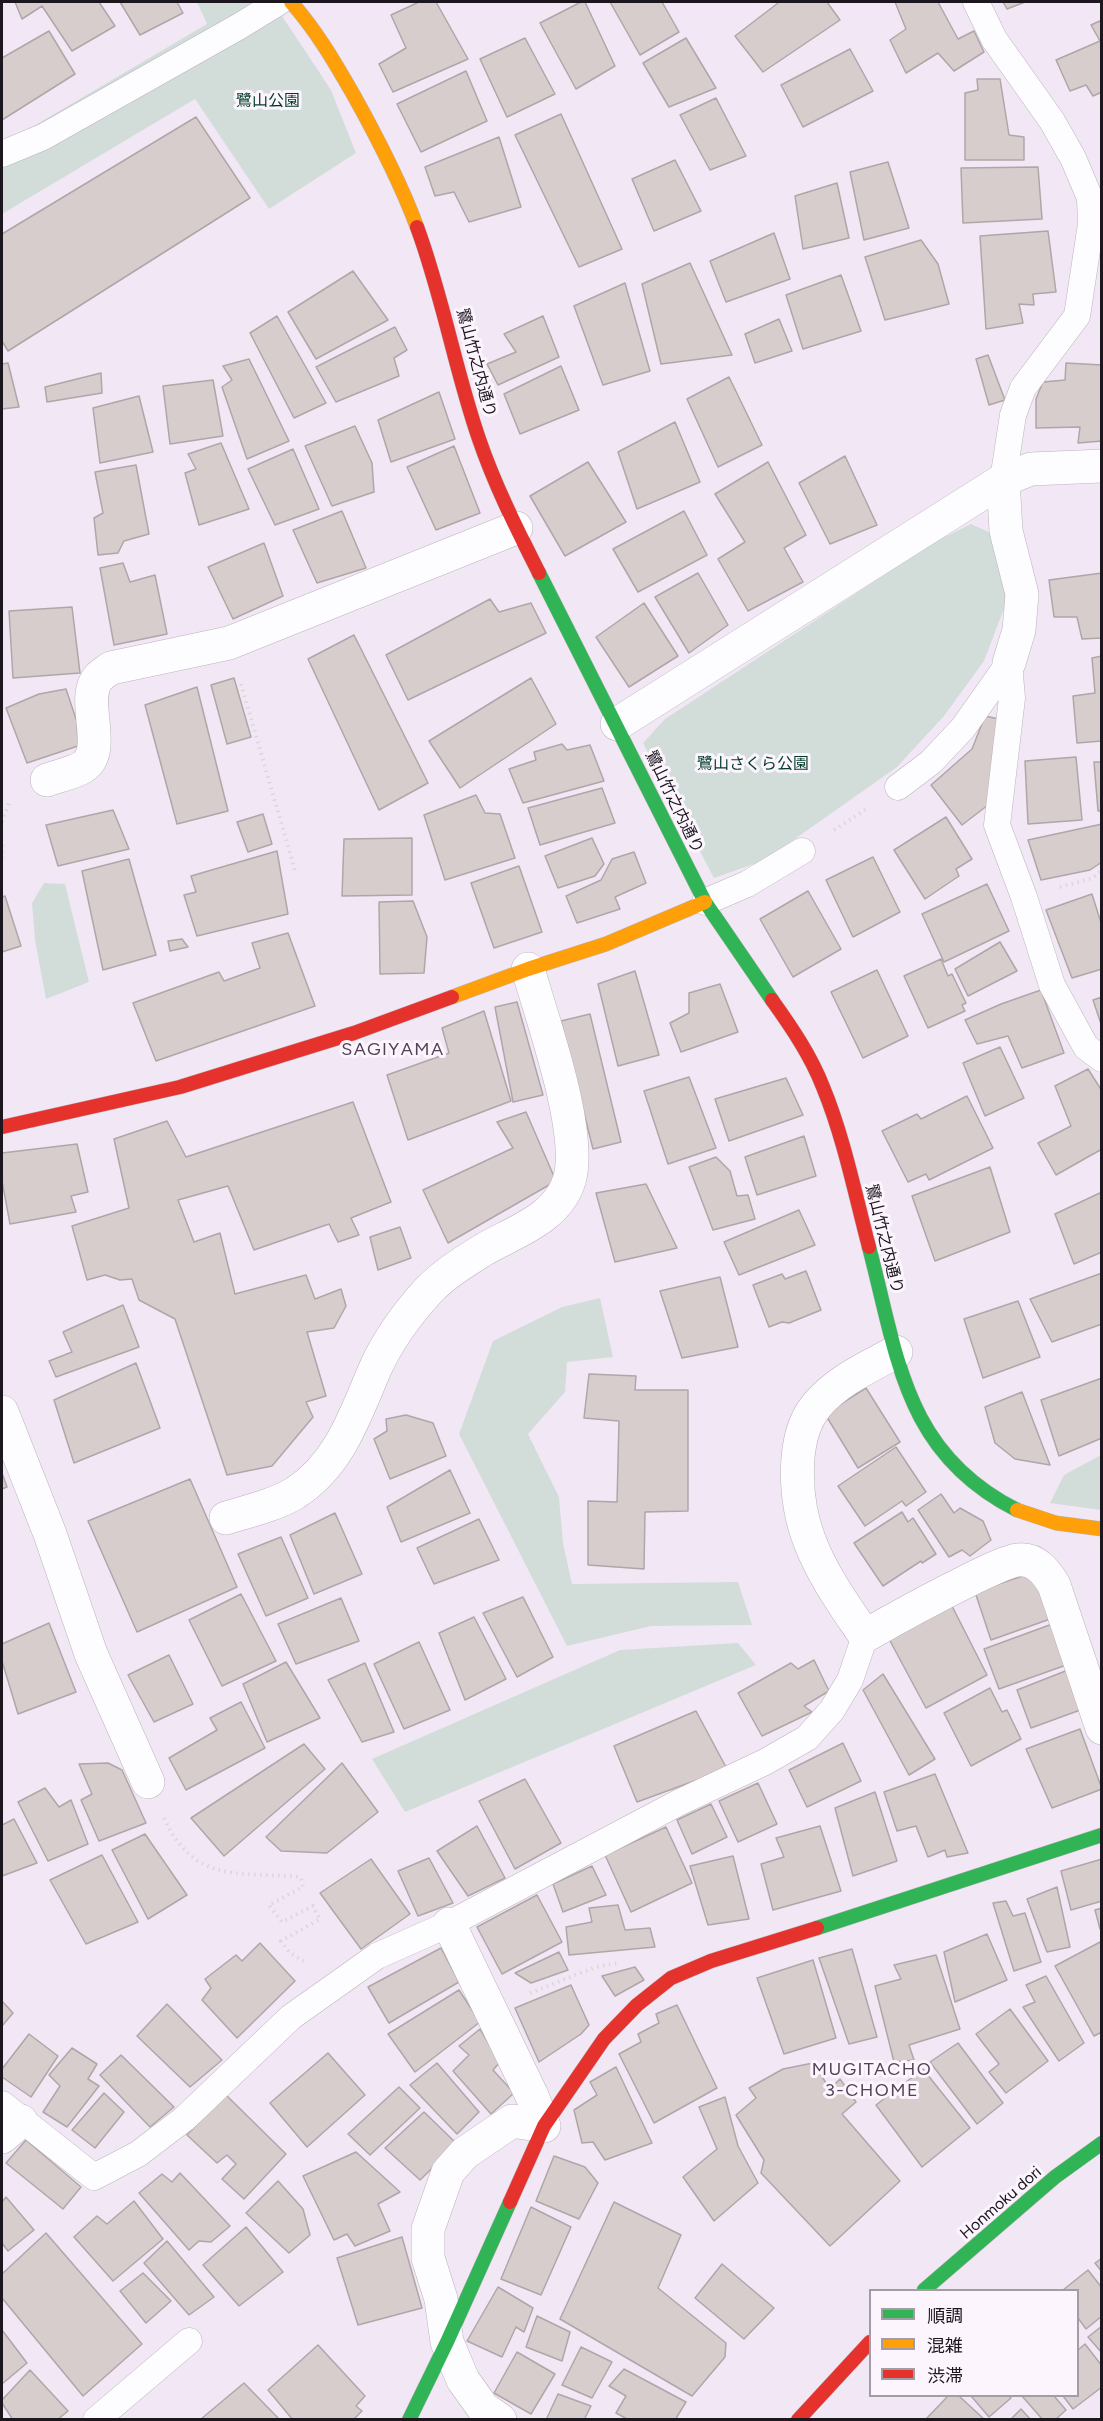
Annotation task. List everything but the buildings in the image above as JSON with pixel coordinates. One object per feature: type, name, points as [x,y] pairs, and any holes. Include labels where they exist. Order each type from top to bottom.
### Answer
[{"type":"street","name":"鷺山竹之内通り","points":[[291,2],[309,22],[327,49],[372,128],[410,208],[437,285],[478,437],[516,528],[705,902],[789,1024],[823,1086],[836,1121],[907,1392],[921,1421],[936,1444],[959,1469],[991,1495],[1029,1515],[1072,1526],[1101,1529]]},
{"type":"street","points":[[617,724],[1003,480],[1031,469],[1101,466]]},
{"type":"street","points":[[1003,480],[1006,531],[1022,594],[1019,630],[1009,663]]},
{"type":"street","points":[[47,780],[83,767],[91,758],[94,745],[93,691],[98,678],[111,669],[229,643],[516,528]]},
{"type":"street","points":[[2,1127],[180,1087],[354,1034],[528,969],[606,944],[705,902]]},
{"type":"street","points":[[226,1518],[295,1493],[319,1472],[337,1452],[351,1428],[375,1368],[394,1333],[416,1304],[439,1279],[481,1251],[540,1219],[559,1202],[569,1183],[574,1164],[572,1141],[565,1100],[528,969]]},
{"type":"street","points":[[896,1352],[844,1381],[826,1395],[815,1407],[807,1422],[797,1460],[798,1480],[809,1540],[834,1589],[865,1636],[910,1609],[988,1571],[1018,1560],[1034,1563],[1044,1569],[1054,1585],[1101,1728]]},
{"type":"street","points":[[2,1412],[50,1534],[91,1654],[148,1782]]},
{"type":"street","points":[[409,2420],[447,2342],[544,2126],[604,2039],[637,2005],[671,1978],[711,1961],[957,1884],[1101,1835]]},
{"type":"street","points":[[449,1924],[544,2126]]},
{"type":"street","points":[[500,2420],[483,2408],[463,2380],[447,2342],[441,2299],[428,2258],[428,2229],[448,2172],[465,2153],[512,2121],[544,2126]]},
{"type":"street","name":"Honmoku dori","points":[[925,2289],[1055,2177],[1101,2143]]},
{"type":"street","points":[[798,2420],[869,2343]]},
{"type":"lane","points":[[2,154],[43,137],[279,2]]},
{"type":"lane","points":[[975,2],[994,39],[1052,121],[1073,158],[1090,198],[1091,224],[1077,316],[1023,388],[1013,415],[1003,480]]},
{"type":"lane","points":[[898,787],[931,762],[963,728],[1009,663]]},
{"type":"lane","points":[[1009,663],[1012,698],[997,825],[1024,897],[1052,985],[1086,1047],[1101,1059]]},
{"type":"lane","points":[[705,902],[747,884],[802,851]]},
{"type":"lane","points":[[8,2121],[94,2177],[138,2154],[184,2119],[291,2017],[377,1956],[449,1924],[668,1808],[765,1762],[807,1738],[832,1710],[850,1680],[865,1636]]},
{"type":"lane","points":[[96,2420],[189,2341]]},
{"type":"path","points":[[229,643],[296,874]]},
{"type":"path","points":[[802,851],[898,787]]},
{"type":"path","points":[[2,845],[2,863]]},
{"type":"path","points":[[148,1782],[168,1826],[180,1846],[193,1859],[223,1872],[301,1878],[303,1887],[269,1905],[282,1922],[313,1906],[320,1919],[281,1941],[290,1953],[342,1982]]},
{"type":"path","points":[[490,2009],[596,1967],[620,1963]]},
{"type":"green space","name":"鷺山公園","points":[[197,2],[264,2],[273,21],[282,16],[331,90],[356,153],[269,209],[195,99],[2,214],[2,155],[22,133],[207,24]]},
{"type":"green space","name":"鷺山さくら公園","points":[[971,524],[993,534],[1005,583],[1005,606],[984,661],[944,716],[897,767],[765,860],[714,878],[643,743],[665,719],[933,543]]},
{"type":"green space","points":[[44,883],[65,884],[89,982],[46,999],[35,940],[32,903]]},
{"type":"green space","points":[[600,1298],[613,1357],[567,1362],[565,1392],[528,1434],[559,1497],[563,1543],[572,1584],[738,1582],[752,1625],[651,1626],[567,1646],[459,1434],[493,1341],[562,1307]]},
{"type":"green space","points":[[1101,1455],[1101,1510],[1050,1503],[1064,1475]]},
{"type":"green space","points":[[738,1643],[756,1665],[405,1812],[372,1759],[620,1650]]},
{"type":"traffic: fast","points":[[539,573],[705,902],[772,1000]]},
{"type":"traffic: fast","points":[[869,1247],[899,1364],[928,1431],[950,1460],[979,1487],[1017,1510]]},
{"type":"traffic: fast","points":[[817,1928],[1102,1835]]},
{"type":"traffic: fast","points":[[925,2289],[1055,2177],[1102,2143]]},
{"type":"traffic: fast","points":[[409,2420],[510,2202]]},
{"type":"traffic: slow","points":[[291,2],[332,58],[371,126],[417,227]]},
{"type":"traffic: slow","points":[[452,997],[606,944],[705,902]]},
{"type":"traffic: slow","points":[[1017,1510],[1056,1523],[1102,1529]]},
{"type":"traffic: jam","points":[[417,227],[479,439],[499,490],[539,573]]},
{"type":"traffic: jam","points":[[2,1127],[180,1087],[354,1033],[452,997]]},
{"type":"traffic: jam","points":[[772,1000],[813,1064],[823,1087],[843,1146],[869,1247]]},
{"type":"traffic: jam","points":[[510,2202],[544,2126],[604,2039],[637,2005],[671,1978],[711,1961],[817,1928]]},
{"type":"traffic: jam","points":[[798,2420],[869,2343]]},
{"type":"district","name":"SAGIYAMA","points":[[393,1050]]},
{"type":"district","name":"MUGITACHO 3-CHOME","points":[[872,2080]]}]
